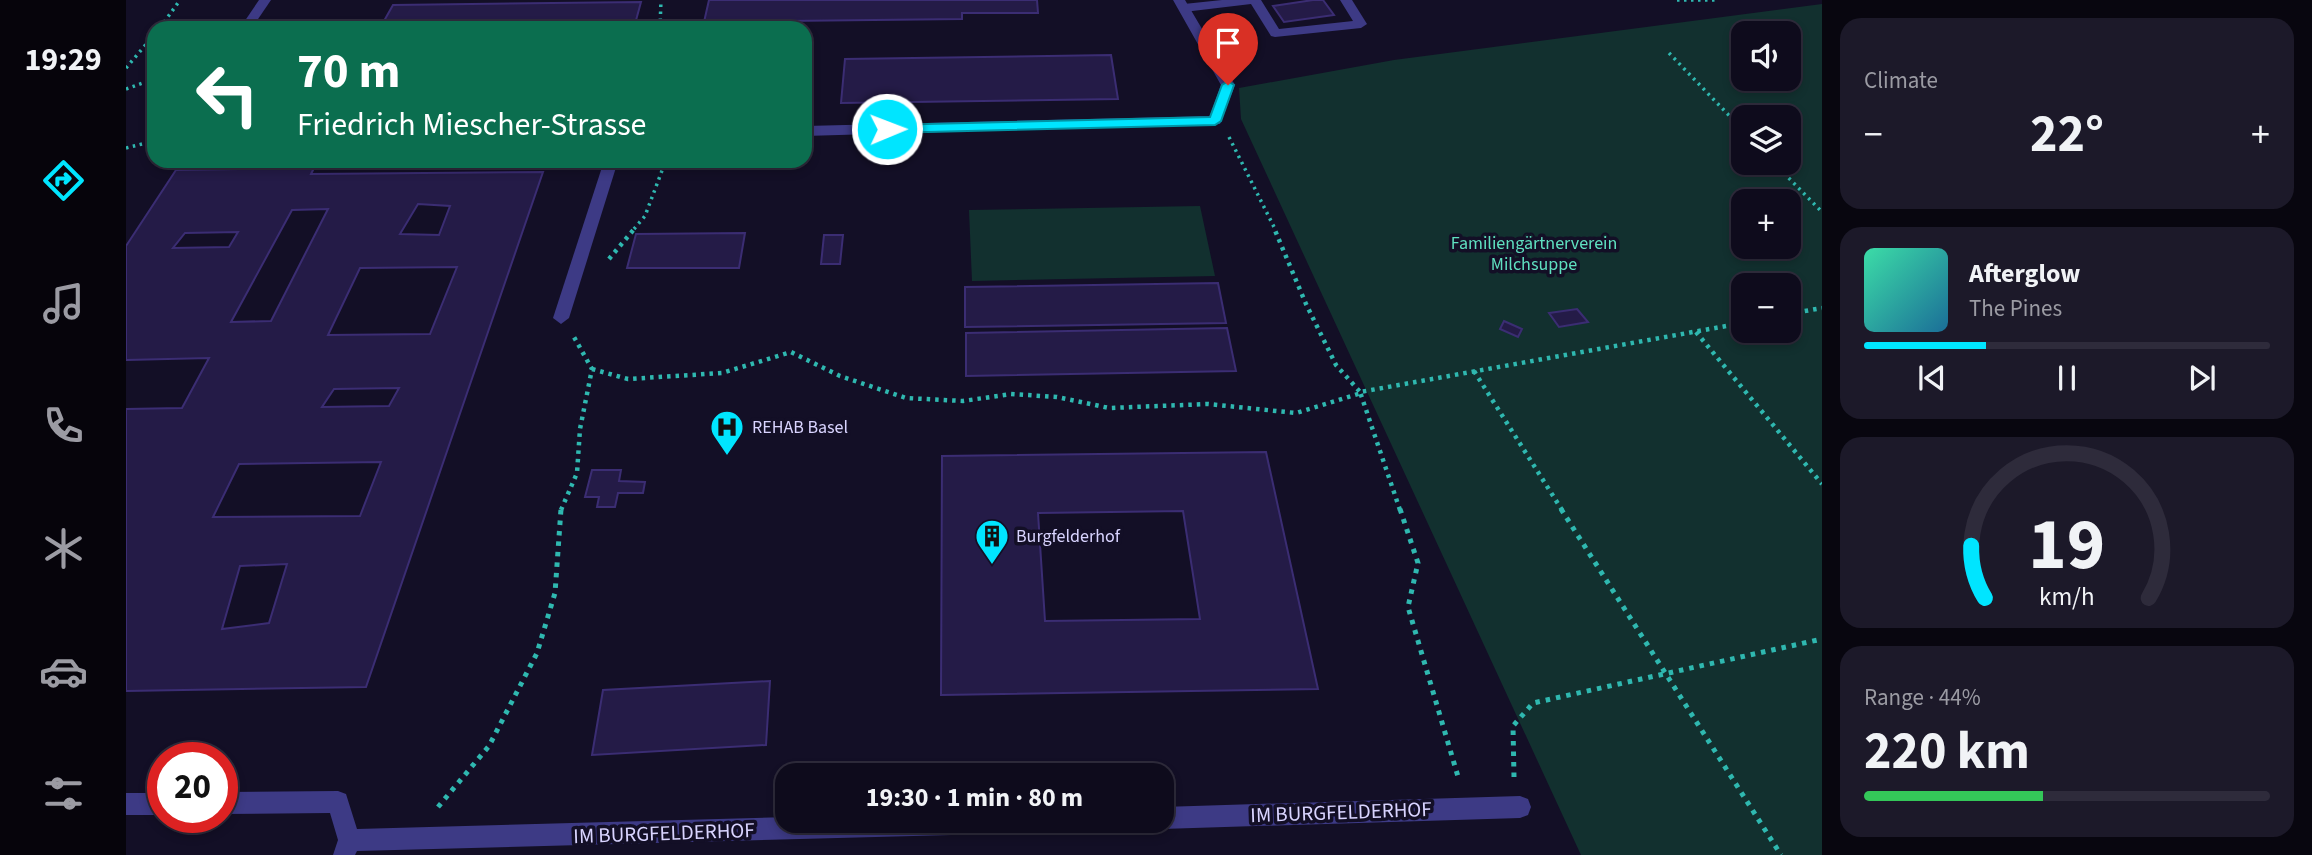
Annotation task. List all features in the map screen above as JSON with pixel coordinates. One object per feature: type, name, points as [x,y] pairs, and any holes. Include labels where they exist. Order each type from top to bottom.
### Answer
[{"type":"street","points":[[251,21],[265,0]]},
{"type":"street","points":[[812,131],[1215,121],[1228,85],[1181,4],[1255,0],[1275,33],[1361,24],[1346,0]]},
{"type":"street","points":[[561,318],[609,168]]},
{"type":"street","name":"IM BURGFELDERHOF","points":[[238,803],[338,802],[346,848],[410,840],[775,829]]},
{"type":"street","points":[[126,804],[147,804]]},
{"type":"street","name":"IM BURGFELDERHOF","points":[[1174,818],[1520,807]]},
{"type":"path","points":[[165,21],[180,0]]},
{"type":"path","points":[[660,21],[662,0]]},
{"type":"path","points":[[1677,0],[1719,0]]},
{"type":"path","points":[[126,68],[147,43]]},
{"type":"path","points":[[1669,53],[1731,118]]},
{"type":"path","points":[[126,89],[147,82]]},
{"type":"path","points":[[1215,121],[1229,135],[1241,164],[1263,203],[1306,304],[1336,365],[1361,393],[1418,563],[1408,607],[1467,808]]},
{"type":"path","points":[[126,148],[147,143]]},
{"type":"path","points":[[603,269],[618,245],[645,216],[663,168]]},
{"type":"path","points":[[1786,175],[1822,212]]},
{"type":"path","points":[[1801,312],[1822,308]]},
{"type":"path","points":[[410,840],[489,746],[537,653],[555,593],[561,509],[576,473],[580,429],[592,369],[561,318]]},
{"type":"path","points":[[592,369],[628,379],[722,373],[791,352],[840,376],[906,398],[964,401],[1010,394],[1057,397],[1109,408],[1208,404],[1296,413],[1361,393],[1731,325]]},
{"type":"path","points":[[1696,331],[1822,484]]},
{"type":"path","points":[[1474,371],[1781,855]]},
{"type":"path","points":[[1520,807],[1511,767],[1513,726],[1533,703],[1822,639]]},
{"type":"green space","name":"Familiengärtnerverein Milchsuppe","points":[[1822,4],[1822,855],[1581,855],[1241,119],[1239,88],[1394,60]]},
{"type":"green space","points":[[1200,206],[1215,276],[972,281],[969,210]]},
{"type":"building","points":[[709,0],[1037,0],[1038,13],[962,13],[962,19],[704,21]]},
{"type":"building","points":[[1323,0],[1334,15],[1284,22],[1273,6]]},
{"type":"building","points":[[641,2],[636,21],[384,21],[393,5]]},
{"type":"building","points":[[1111,55],[1118,99],[841,103],[845,59]]},
{"type":"building","points":[[314,168],[311,174],[543,172],[366,687],[126,691],[126,409],[182,408],[209,358],[126,360],[126,246],[176,170]],"holes":[[[418,204],[450,206],[439,235],[400,234]],[[328,209],[271,321],[231,322],[292,210]],[[238,232],[229,247],[173,248],[185,233]],[[457,267],[430,334],[328,335],[360,268]],[[399,388],[389,406],[322,407],[334,389]],[[381,462],[360,516],[213,517],[239,464]],[[287,564],[269,623],[222,629],[240,566]]]},
{"type":"building","points":[[745,233],[739,268],[627,268],[636,234]]},
{"type":"building","points":[[824,235],[843,235],[840,264],[821,264]]},
{"type":"building","points":[[1218,283],[1226,323],[965,327],[965,287]]},
{"type":"building","points":[[1577,309],[1588,322],[1559,327],[1549,313]]},
{"type":"building","points":[[1504,321],[1522,329],[1518,337],[1500,329]]},
{"type":"building","points":[[1227,328],[1236,371],[966,376],[966,333]]},
{"type":"building","name":"Burgfelderhof","points":[[1266,452],[1318,689],[941,695],[942,456]],"holes":[[[1183,511],[1200,619],[1045,621],[1038,513]]]},
{"type":"building","points":[[592,470],[621,470],[619,481],[645,482],[643,493],[618,493],[615,507],[597,507],[599,497],[585,497]]},
{"type":"building","points":[[770,681],[766,745],[592,755],[603,690]]},
{"type":"place","name":"REHAB Basel","points":[[727,457]]},
{"type":"place","name":"Burgfelderhof","points":[[992,566]]},
{"type":"route","points":[[887,129],[1215,121],[1228,85]]}]
